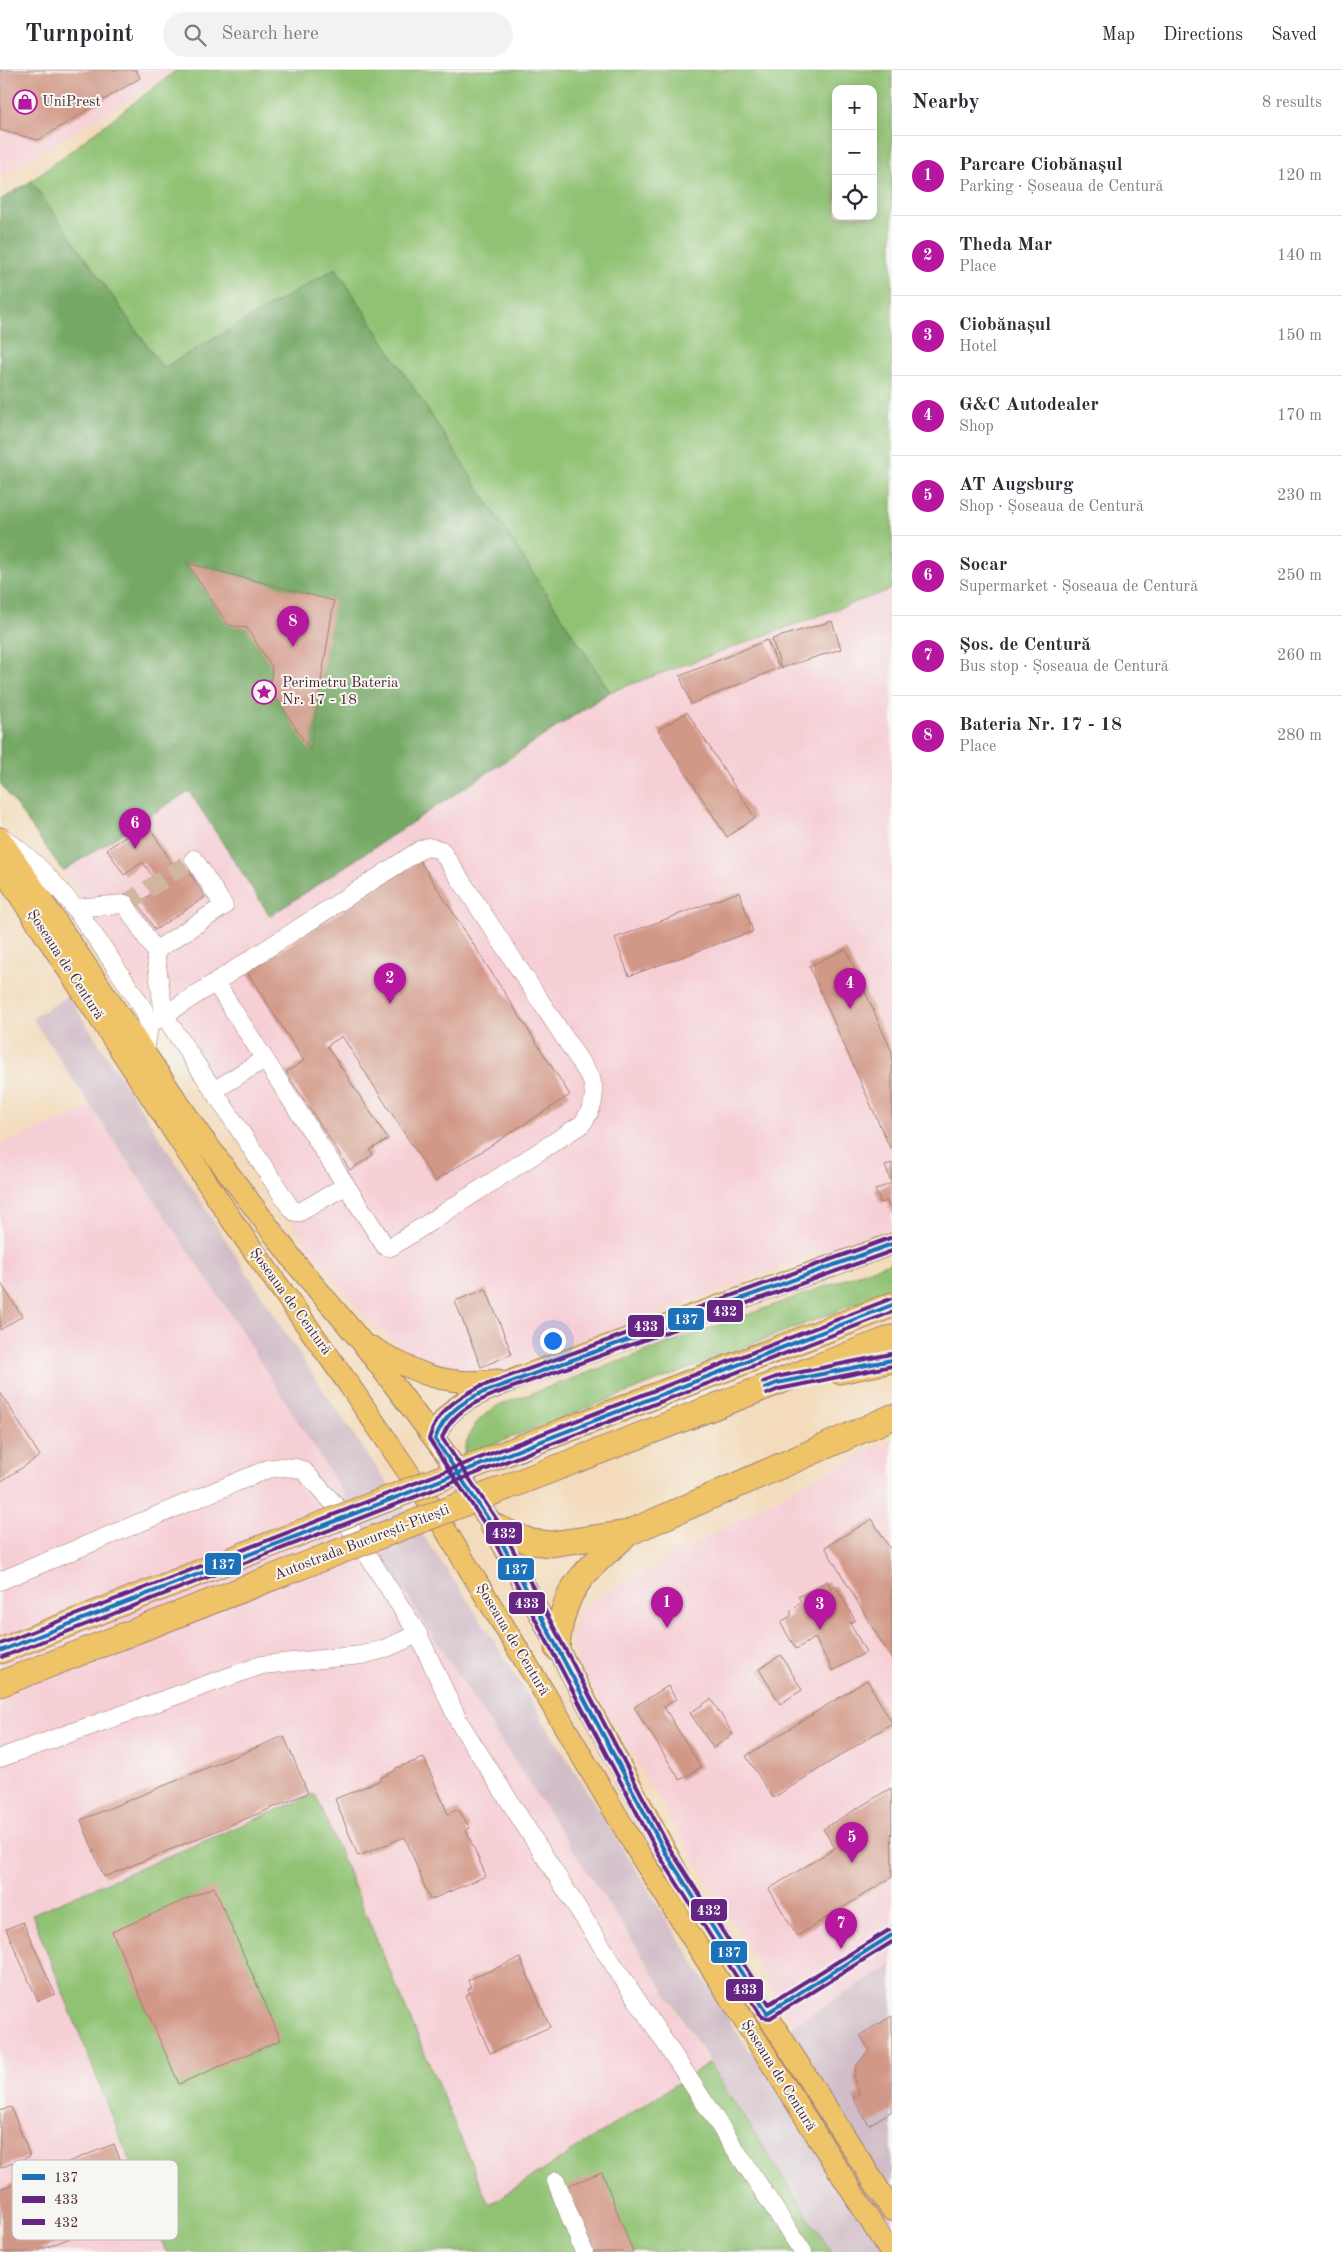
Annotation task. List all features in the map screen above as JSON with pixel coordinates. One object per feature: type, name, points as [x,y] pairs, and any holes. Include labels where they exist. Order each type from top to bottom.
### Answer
[{"type":"highway","name":"Autostrada București-Pitești","points":[[0,1651],[302,1532],[892,1305]]},
{"type":"highway","name":"Autostrada București-Pitești","points":[[0,1684],[892,1338]]},
{"type":"highway","points":[[777,1383],[892,1360]]},
{"type":"highway","points":[[493,1526],[531,1542],[551,1544],[628,1533],[892,1417]]},
{"type":"highway","points":[[557,1648],[559,1623],[568,1595],[584,1574],[628,1533]]},
{"type":"main road","name":"Șoseaua de Centură","points":[[0,837],[200,1135],[286,1249],[361,1341],[435,1439],[493,1526],[665,1852],[892,2210]]},
{"type":"main road","name":"Șoseaua de Centură","points":[[0,866],[230,1219],[352,1390],[429,1503],[640,1855],[890,2252]]},
{"type":"main road","points":[[435,1439],[444,1417],[456,1407],[520,1377],[892,1244]]},
{"type":"main road","points":[[361,1341],[424,1376],[454,1382],[482,1382],[520,1377]]},
{"type":"street","points":[[0,837],[20,850],[41,869],[74,908],[144,1010],[149,1025],[144,1052]]},
{"type":"street","points":[[149,1025],[420,850],[435,847],[441,850],[590,1078],[594,1089],[594,1102],[582,1124],[391,1247],[381,1243],[216,982]]},
{"type":"street","points":[[155,951],[224,906],[194,859]]},
{"type":"street","points":[[74,908],[125,904],[155,951],[164,1015],[295,1212],[300,1212],[345,1186]]},
{"type":"street","points":[[215,1090],[264,1058]]},
{"type":"street","points":[[0,1581],[268,1469],[296,1468],[313,1478],[337,1507],[418,1634],[459,1722],[608,1956],[803,2252]]},
{"type":"street","points":[[0,1758],[262,1664],[362,1655],[384,1649],[418,1634]]},
{"type":"street","points":[[767,2013],[892,1935]]},
{"type":"street","points":[[556,2181],[584,2252]]},
{"type":"shaded area","points":[[0,70],[177,70],[0,177]]},
{"type":"shaded area","points":[[892,589],[892,1227],[502,1370],[472,1373],[432,1366],[401,1348],[368,1320],[311,1250],[63,871],[189,791],[270,916],[610,692]]},
{"type":"shaded area","points":[[68,996],[317,1381],[479,1617],[749,2052],[892,1965],[892,2252],[831,2252],[634,1943],[437,1643],[235,1321],[32,1018]]},
{"type":"shaded area","points":[[91,1107],[235,1321],[709,2063],[489,2206],[314,1794],[33,1914],[130,2160],[12,2160],[12,2240],[161,2240],[166,2252],[0,2252],[0,1145]]},
{"type":"shaded area","points":[[892,1439],[892,1965],[794,2025],[577,1662],[571,1637],[579,1613],[598,1597],[821,1474]]},
{"type":"green space","points":[[177,70],[892,70],[892,589],[610,692],[336,268],[163,368],[31,181]]},
{"type":"green space","points":[[31,181],[163,368],[336,268],[610,692],[270,916],[189,791],[63,871],[0,783],[0,200]]},
{"type":"green space","points":[[892,1262],[892,1290],[463,1456],[474,1426],[483,1416],[497,1406]]},
{"type":"green space","points":[[315,1794],[489,2205],[709,2063],[831,2252],[166,2252],[161,2240],[178,2240],[178,2160],[130,2160],[32,1914]]},
{"type":"building","points":[[0,70],[136,70],[140,78],[38,140],[0,130]]},
{"type":"building","points":[[187,563],[334,601],[310,751],[270,687],[272,667],[247,628],[228,625]]},
{"type":"building","points":[[832,621],[841,649],[781,668],[772,639]]},
{"type":"building","points":[[767,640],[779,668],[691,704],[680,676]]},
{"type":"building","points":[[687,712],[755,818],[727,837],[658,730]]},
{"type":"building","points":[[147,823],[180,876],[188,870],[205,897],[155,930],[138,903],[160,888],[143,862],[124,875],[107,849]]},
{"type":"building","points":[[420,861],[570,1095],[435,1181],[342,1036],[327,1046],[388,1139],[370,1150],[373,1155],[350,1170],[286,1072],[304,1061],[247,972]]},
{"type":"building","points":[[739,892],[753,931],[629,976],[615,938]]},
{"type":"building","points":[[846,949],[892,1052],[892,1147],[890,1148],[809,966]]},
{"type":"building","points":[[892,1163],[892,1183],[885,1166]]},
{"type":"building","points":[[892,1183],[892,1214],[887,1201],[881,1203],[875,1190]]},
{"type":"building","points":[[0,1282],[22,1316],[0,1330]]},
{"type":"building","points":[[486,1289],[512,1354],[481,1367],[455,1301]]},
{"type":"building","points":[[0,1392],[40,1456],[0,1482]]},
{"type":"building","points":[[872,1519],[892,1552],[892,1660],[825,1547]]},
{"type":"building","points":[[827,1581],[831,1588],[835,1585],[855,1620],[850,1623],[866,1652],[833,1671],[815,1638],[796,1649],[780,1622],[791,1616],[791,1611],[801,1601],[798,1597]]},
{"type":"building","points":[[781,1655],[802,1690],[780,1704],[759,1669]]},
{"type":"building","points":[[867,1680],[892,1723],[773,1798],[746,1756]]},
{"type":"building","points":[[668,1686],[676,1699],[664,1707],[701,1767],[680,1780],[634,1707]]},
{"type":"building","points":[[711,1699],[733,1734],[713,1748],[690,1713]]},
{"type":"building","points":[[284,1736],[308,1793],[104,1877],[81,1820]]},
{"type":"building","points":[[424,1758],[448,1814],[458,1809],[470,1828],[466,1830],[486,1876],[430,1900],[405,1837],[358,1856],[335,1799],[381,1780],[380,1778],[396,1768]]},
{"type":"building","points":[[891,1788],[892,1877],[797,1936],[769,1889],[835,1848],[823,1829]]},
{"type":"building","points":[[214,1887],[281,2040],[179,2084],[112,1932]]},
{"type":"building","points":[[23,1922],[55,1994],[38,2001],[6,1929]]},
{"type":"building","points":[[520,1958],[550,2027],[490,2053],[465,1995],[470,1993],[468,1989],[471,1988],[468,1980]]},
{"type":"building","points":[[892,2016],[892,2111],[869,2125],[853,2098],[859,2094],[854,2078],[856,2066],[869,2050],[860,2035]]},
{"type":"building","points":[[11,2107],[30,2156],[20,2160],[12,2160],[12,2163],[0,2168],[0,2111]]},
{"type":"building","points":[[114,2144],[120,2160],[73,2160]]},
{"type":"building","points":[[602,2172],[633,2252],[593,2252],[567,2186]]},
{"type":"building","points":[[12,2184],[12,2240],[65,2240],[35,2252],[0,2252],[0,2189]]},
{"type":"tunnel","points":[[125,904],[194,859]]},
{"type":"transit line","name":"433","points":[[890,1238],[479,1387],[462,1396],[448,1407],[437,1421],[429,1439],[488,1529],[659,1855],[762,2017],[770,2018],[892,1942]]},
{"type":"transit line","name":"137","points":[[892,1244],[481,1393],[453,1411],[443,1423],[435,1439],[493,1526],[665,1852],[767,2013],[892,1935]]},
{"type":"transit line","name":"432","points":[[889,1930],[769,2004],[670,1849],[499,1523],[442,1438],[446,1429],[457,1415],[471,1405],[497,1393],[892,1251]]},
{"type":"transit line","name":"432","points":[[0,1644],[890,1299]]},
{"type":"transit line","name":"137","points":[[0,1651],[892,1305]]},
{"type":"transit line","name":"433","points":[[2,1657],[892,1312]]},
{"type":"transit line","name":"432","points":[[763,1382],[776,1377],[891,1354]]},
{"type":"transit line","name":"137","points":[[765,1388],[777,1383],[892,1360]]},
{"type":"transit line","name":"433","points":[[767,1394],[779,1389],[892,1366]]},
{"type":"place","name":"UniPrest","points":[[25,102]]},
{"type":"place","name":"Bateria Nr. 17 - 18","points":[[293,647]]},
{"type":"place","name":"Perimetru Bateria Nr. 17 - 18","points":[[264,692]]},
{"type":"place","name":"Socar","points":[[135,849]]},
{"type":"place","name":"Theda Mar","points":[[390,1004]]},
{"type":"place","name":"G&C Autodealer","points":[[850,1009]]},
{"type":"place","name":"Parcare Ciobănașul","points":[[667,1628]]},
{"type":"place","name":"Ciobănașul","points":[[820,1630]]},
{"type":"place","name":"AT Augsburg","points":[[852,1863]]},
{"type":"place","name":"Șos. de Centură","points":[[841,1949]]}]
